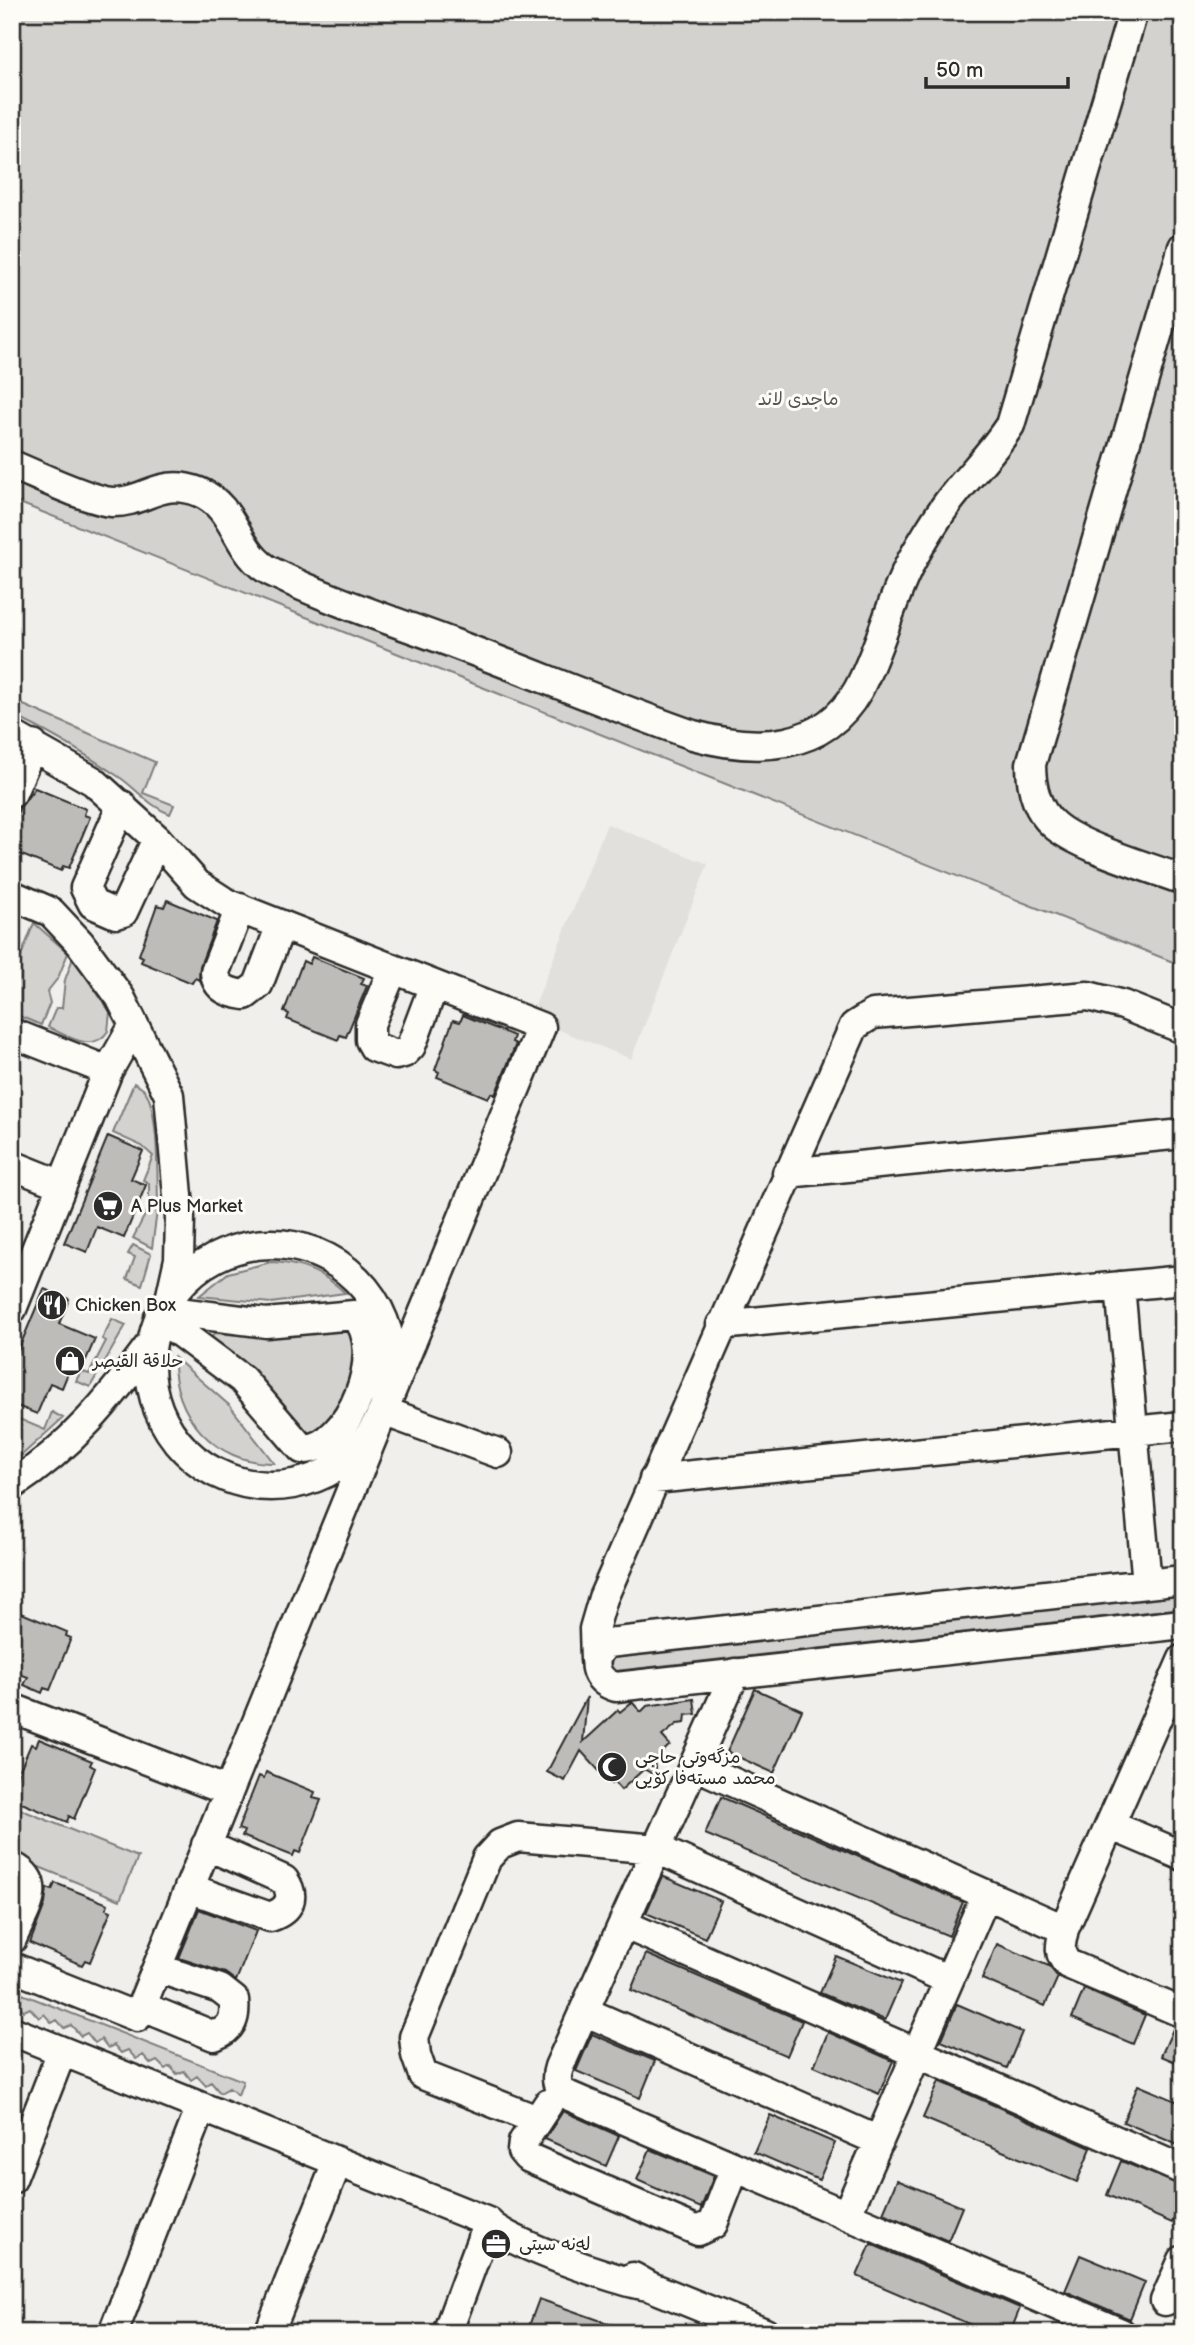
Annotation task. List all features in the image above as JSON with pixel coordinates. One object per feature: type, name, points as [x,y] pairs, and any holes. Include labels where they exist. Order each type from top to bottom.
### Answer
[{"type":"street","points":[[12,466],[105,501],[121,501],[164,487],[198,491],[219,503],[250,554],[270,572],[693,735],[728,743],[765,746],[806,737],[831,722],[851,701],[865,675],[898,587],[922,542],[958,489],[984,463],[1010,425],[1133,12]]},
{"type":"street","points":[[1183,247],[1035,743],[1031,773],[1037,801],[1053,825],[1081,841],[1183,880]]},
{"type":"street","points":[[12,1967],[137,2017],[541,1027],[240,908],[197,884],[158,839],[93,781],[23,740],[15,777]]},
{"type":"street","points":[[122,805],[85,888],[93,904],[116,914],[123,912],[158,839]]},
{"type":"street","points":[[12,895],[51,912],[80,943],[120,997],[169,1095],[179,1259],[161,1316],[150,1375],[155,1400],[170,1432],[194,1458],[226,1477],[261,1486],[297,1483],[331,1471],[359,1448],[383,1411],[392,1370],[389,1337],[377,1306],[350,1273],[322,1255],[281,1244],[247,1246],[212,1259],[198,1261],[187,1255],[179,1237]]},
{"type":"street","points":[[240,908],[215,972],[215,981],[220,987],[235,994],[245,995],[258,985],[281,925]]},
{"type":"street","points":[[393,969],[369,1032],[374,1047],[387,1053],[404,1053],[411,1046],[434,985]]},
{"type":"street","points":[[1183,1029],[1123,1005],[1088,996],[873,1014],[859,1021],[849,1032],[597,1614],[594,1629],[595,1668],[602,1681],[616,1686],[1183,1624]]},
{"type":"street","points":[[13,1302],[108,1071],[134,1025]]},
{"type":"street","points":[[12,1032],[108,1071]]},
{"type":"street","points":[[787,1173],[1183,1133]]},
{"type":"street","points":[[12,1165],[62,1185]]},
{"type":"street","points":[[12,1485],[50,1460],[114,1394],[188,1276],[212,1259]]},
{"type":"street","points":[[721,1325],[1183,1280]]},
{"type":"street","points":[[1120,1286],[1147,1584]]},
{"type":"street","points":[[354,1315],[361,1325],[367,1349],[366,1373],[360,1396],[349,1417],[332,1434],[312,1448],[302,1449],[242,1378],[161,1316],[265,1323],[354,1315]]},
{"type":"street","points":[[114,1394],[133,1386],[145,1389],[155,1400]]},
{"type":"street","points":[[383,1411],[498,1452]]},
{"type":"street","points":[[654,1479],[1183,1426]]},
{"type":"street","points":[[595,1660],[608,1643],[1183,1580]]},
{"type":"street","points":[[1183,1658],[1176,1694],[1110,1825],[1064,1929],[1059,1950],[1069,1964],[1183,2013]]},
{"type":"street","points":[[735,1673],[557,2072],[559,2088],[522,2146],[527,2157],[698,2231],[713,2224],[736,2167]]},
{"type":"street","points":[[12,1709],[228,1791]]},
{"type":"street","points":[[694,1765],[1064,1929]]},
{"type":"street","points":[[1110,1825],[1183,1856]]},
{"type":"street","points":[[537,2120],[423,2075],[416,2055],[414,2037],[487,1858],[500,1844],[518,1837],[657,1849],[949,1980]]},
{"type":"street","points":[[189,1888],[270,1917],[286,1908],[292,1900],[291,1890],[284,1880],[206,1845]]},
{"type":"street","points":[[12,1866],[26,1873],[32,1882],[32,1892],[12,1939]]},
{"type":"street","points":[[848,2214],[986,1895]]},
{"type":"street","points":[[623,1924],[1183,2170]]},
{"type":"street","points":[[141,2007],[214,2036],[228,2031],[236,2016],[234,2000],[220,1989],[157,1968]]},
{"type":"street","points":[[584,2011],[879,2141]]},
{"type":"street","points":[[12,2031],[488,2222],[498,2220],[515,2225],[629,2274],[649,2286],[765,2333]]},
{"type":"street","points":[[12,2179],[62,2051]]},
{"type":"street","points":[[559,2088],[567,2095],[1121,2333]]},
{"type":"street","points":[[113,2333],[201,2107]]},
{"type":"street","points":[[269,2333],[337,2163]]},
{"type":"street","points":[[447,2333],[488,2222]]},
{"type":"street","points":[[1165,2301],[1183,2260]]},
{"type":"shaded area","points":[[607,824],[708,864],[631,1059],[530,1018]]},
{"type":"green space","name":"ماجدی لاند","points":[[12,12],[1183,12],[1183,966],[12,500]]},
{"type":"green space","points":[[12,700],[155,762],[143,793],[174,805],[170,814],[82,753],[12,715]]},
{"type":"green space","points":[[34,923],[68,953],[58,978],[47,992],[50,1003],[41,1025],[12,1013],[12,979]]},
{"type":"green space","points":[[73,958],[110,1012],[108,1031],[95,1041],[80,1041],[48,1027],[56,1008],[62,1008],[65,980]]},
{"type":"green space","points":[[134,1083],[146,1092],[154,1118],[158,1204],[149,1199],[149,1183],[143,1180],[153,1156],[142,1146],[113,1133]]},
{"type":"green space","points":[[149,1207],[157,1211],[152,1248],[133,1238]]},
{"type":"green space","points":[[133,1245],[151,1254],[142,1285],[127,1279],[135,1257],[128,1254]]},
{"type":"green space","points":[[271,1262],[292,1264],[311,1270],[345,1293],[271,1303],[199,1296],[228,1273]]},
{"type":"green space","points":[[112,1319],[126,1325],[90,1387],[76,1381],[81,1371],[89,1374],[106,1341],[102,1339]]},
{"type":"green space","points":[[350,1322],[356,1351],[346,1401],[311,1439],[208,1344],[214,1333],[282,1334]]},
{"type":"green space","points":[[174,1357],[230,1406],[274,1463],[233,1455],[201,1432],[180,1398]]},
{"type":"green space","points":[[52,1412],[63,1418],[12,1464],[12,1416],[45,1430]]},
{"type":"green space","points":[[1183,1594],[1183,1608],[615,1671],[609,1669],[608,1661],[613,1656]]},
{"type":"green space","points":[[17,1808],[138,1857],[120,1900],[12,1856],[12,1821]]},
{"type":"green space","points":[[12,1990],[243,2081],[238,2095],[229,2088],[220,2093],[211,2082],[206,2086],[197,2076],[191,2080],[184,2071],[177,2074],[170,2066],[165,2069],[157,2061],[151,2064],[143,2055],[136,2059],[128,2050],[121,2053],[114,2045],[108,2048],[101,2039],[95,2043],[87,2033],[81,2036],[71,2025],[64,2028],[57,2020],[52,2023],[44,2014],[39,2018],[30,2008],[24,2011],[16,2002],[12,2004]]},
{"type":"building","points":[[35,788],[86,809],[84,815],[90,817],[69,868],[63,866],[61,871],[12,851],[12,824],[20,807]]},
{"type":"building","points":[[167,900],[217,921],[200,966],[199,980],[195,978],[192,983],[141,962],[143,957],[139,955],[157,905],[164,907]]},
{"type":"building","points":[[312,957],[364,978],[361,984],[367,986],[346,1037],[340,1035],[338,1040],[287,1019],[289,1014],[284,1012],[303,961],[309,964]]},
{"type":"building","points":[[463,1015],[514,1036],[512,1042],[516,1044],[495,1095],[491,1093],[488,1098],[437,1077],[439,1072],[435,1070],[453,1020],[460,1022]]},
{"type":"building","name":"A Plus Market","points":[[108,1136],[143,1151],[131,1179],[146,1185],[124,1238],[97,1227],[87,1252],[64,1243]]},
{"type":"building","points":[[44,1289],[69,1299],[59,1324],[95,1339],[86,1360],[75,1356],[62,1388],[50,1383],[37,1414],[12,1404],[12,1365]]},
{"type":"building","points":[[12,1609],[67,1632],[66,1636],[71,1638],[50,1690],[44,1688],[42,1693],[24,1685],[28,1677],[12,1671]]},
{"type":"building","points":[[755,1689],[802,1710],[774,1773],[727,1752]]},
{"type":"building","points":[[587,1697],[583,1742],[618,1710],[620,1712],[632,1702],[641,1712],[647,1706],[694,1699],[696,1714],[686,1715],[685,1723],[677,1724],[662,1736],[670,1745],[654,1760],[656,1776],[644,1769],[621,1790],[614,1782],[611,1784],[581,1751],[565,1781],[547,1772]]},
{"type":"building","points":[[39,1739],[92,1761],[90,1765],[95,1768],[74,1819],[69,1816],[67,1822],[12,1799],[12,1788],[31,1744],[36,1746]]},
{"type":"building","points":[[266,1772],[315,1792],[313,1798],[321,1800],[300,1853],[295,1851],[293,1856],[242,1836],[244,1831],[238,1829],[259,1776],[264,1778]]},
{"type":"building","points":[[721,1797],[963,1902],[949,1936],[705,1834]]},
{"type":"building","points":[[662,1876],[721,1901],[705,1938],[646,1913]]},
{"type":"building","points":[[55,1883],[108,1904],[106,1909],[111,1911],[90,1962],[85,1960],[82,1965],[30,1943],[45,1904],[47,1888],[52,1890]]},
{"type":"building","points":[[199,1909],[256,1931],[236,1981],[225,1973],[179,1958]]},
{"type":"building","points":[[997,1944],[1049,1966],[1058,1977],[1045,2006],[982,1979]]},
{"type":"building","points":[[646,1954],[802,2021],[787,2056],[631,1990]]},
{"type":"building","points":[[836,1956],[901,1983],[885,2020],[820,1993]]},
{"type":"building","points":[[1084,1989],[1145,2015],[1133,2044],[1072,2018]]},
{"type":"building","points":[[957,2004],[1022,2032],[1007,2068],[941,2041]]},
{"type":"building","points":[[1174,2027],[1183,2029],[1183,2065],[1161,2056]]},
{"type":"building","points":[[828,2032],[893,2061],[879,2094],[814,2066]]},
{"type":"building","points":[[592,2034],[655,2061],[640,2098],[576,2071]]},
{"type":"building","points":[[939,2081],[1091,2148],[1077,2182],[923,2118]]},
{"type":"building","points":[[1138,2085],[1183,2104],[1183,2147],[1123,2122]]},
{"type":"building","points":[[563,2111],[619,2136],[606,2166],[545,2139]]},
{"type":"building","points":[[770,2115],[835,2143],[819,2180],[754,2152]]},
{"type":"building","points":[[650,2149],[714,2176],[701,2208],[637,2180]]},
{"type":"building","points":[[1121,2161],[1183,2186],[1183,2198],[1172,2223],[1107,2195]]},
{"type":"building","points":[[897,2180],[962,2207],[948,2241],[883,2213]]},
{"type":"building","points":[[871,2244],[1020,2308],[1010,2333],[990,2333],[857,2276]]},
{"type":"building","points":[[1080,2255],[1145,2282],[1130,2319],[1065,2291]]},
{"type":"building","points":[[539,2299],[627,2330],[627,2333],[547,2333],[529,2326]]},
{"type":"place","name":"A Plus Market","points":[[108,1206]]},
{"type":"place","name":"Chicken Box","points":[[52,1305]]},
{"type":"place","name":"حلاقة القيصر","points":[[70,1361]]},
{"type":"place","name":"مزگەوتی حاجی محمد مستەفا کۆیی","points":[[612,1767]]},
{"type":"place","name":"لەنە سیتی","points":[[496,2244]]}]
